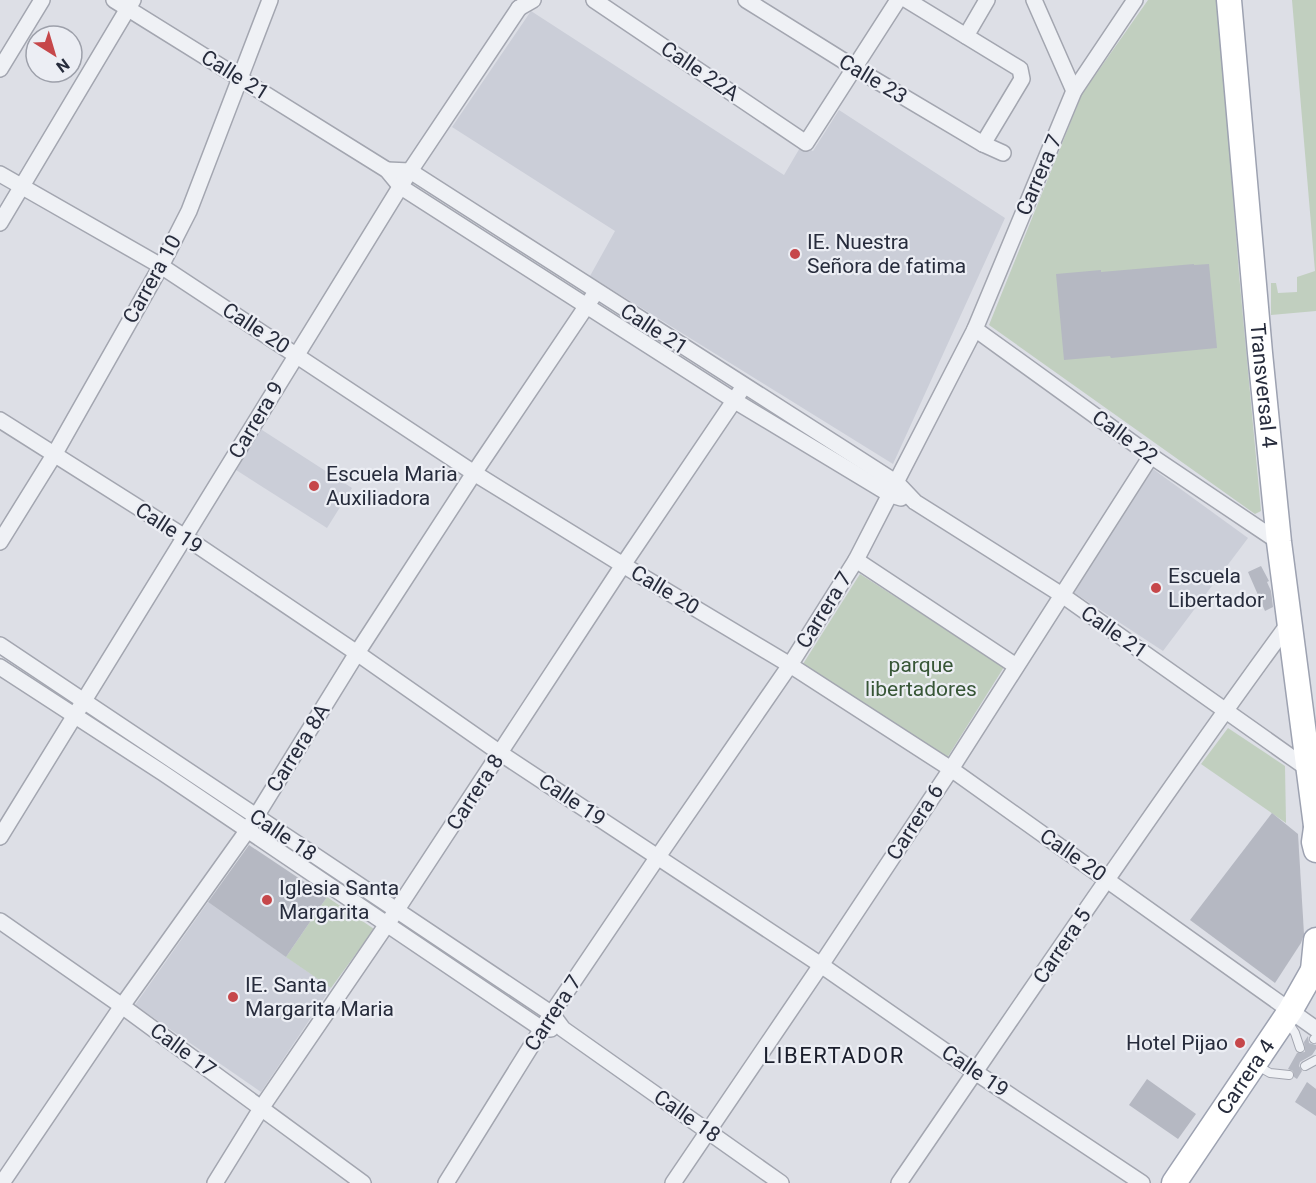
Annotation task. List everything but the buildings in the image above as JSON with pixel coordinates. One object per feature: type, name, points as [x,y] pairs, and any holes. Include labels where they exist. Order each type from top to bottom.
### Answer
[{"type":"main road","name":"Transversal 4","points":[[1229,0],[1279,542],[1312,773],[1316,849]]},
{"type":"main road","points":[[1316,849],[1316,856]]},
{"type":"main road","name":"Carrera 4","points":[[1174,1183],[1288,1015],[1314,968],[1316,940]]},
{"type":"street","points":[[0,69],[42,0]]},
{"type":"street","name":"Calle 21","points":[[114,0],[131,4],[240,78],[387,170],[400,187],[735,401],[894,489]]},
{"type":"street","name":"Carrera 10","points":[[0,542],[54,455],[161,266],[189,211],[270,0]]},
{"type":"street","points":[[515,3],[533,0]]},
{"type":"street","name":"Calle 22A","points":[[594,0],[806,143],[855,68]]},
{"type":"street","name":"Calle 23","points":[[746,0],[983,144],[1004,153]]},
{"type":"street","points":[[855,68],[898,0]]},
{"type":"street","points":[[907,0],[1020,69],[1022,79],[983,144]]},
{"type":"street","points":[[966,36],[987,0]]},
{"type":"street","points":[[1034,0],[1074,91]]},
{"type":"street","name":"Carrera 7","points":[[446,1183],[542,1029],[790,665],[856,560],[975,329],[1074,91],[1135,0]]},
{"type":"street","name":"Carrera 9","points":[[0,837],[76,717],[296,354],[515,3]]},
{"type":"street","points":[[0,223],[131,4]]},
{"type":"street","name":"Calle 21","points":[[387,170],[410,171],[744,386],[894,489],[1062,596],[1312,773]]},
{"type":"street","name":"Calle 20","points":[[0,174],[161,266],[474,473],[790,665],[951,769],[1107,879],[1315,1035]]},
{"type":"street","name":"Carrera 8A","points":[[2,1182],[122,1006],[247,831],[357,652],[596,292]]},
{"type":"street","name":"Calle 22","points":[[975,329],[1151,456],[1279,542]]},
{"type":"street","name":"Carrera 8","points":[[215,1183],[262,1107],[387,925],[623,565],[744,386]]},
{"type":"street","name":"Calle 19","points":[[0,420],[185,537],[357,652],[500,753],[822,965],[975,1072],[1142,1183]]},
{"type":"street","name":"Carrera 6","points":[[673,1183],[822,965],[951,769],[1151,456]]},
{"type":"street","points":[[856,560],[1016,666]]},
{"type":"street","name":"Carrera 5","points":[[899,1183],[1107,879],[1289,623]]},
{"type":"street","name":"Calle 18","points":[[0,645],[552,1014],[563,1029],[781,1183]]},
{"type":"street","name":"Calle 18","points":[[0,667],[163,773],[542,1029]]},
{"type":"street","points":[[163,773],[172,760]]},
{"type":"street","points":[[319,879],[328,866]]},
{"type":"street","name":"Calle 17","points":[[0,921],[262,1107],[363,1183]]},
{"type":"street","points":[[468,979],[477,964]]},
{"type":"street","points":[[542,1029],[563,1029]]},
{"type":"lane","points":[[1288,1015],[1300,1048]]},
{"type":"lane","points":[[1305,1066],[1316,1059]]},
{"type":"lane","points":[[1254,1065],[1270,1073],[1290,1075]]},
{"type":"shaded area","name":"IE. Nuestra Señora de fatima","points":[[531,11],[784,175],[801,146],[813,151],[839,110],[1005,218],[893,464],[590,276],[615,231],[452,127]]},
{"type":"shaded area","points":[[259,428],[352,488],[327,528],[233,468]]},
{"type":"shaded area","points":[[1153,469],[1248,538],[1163,651],[1073,592]]},
{"type":"shaded area","name":"IE. Santa Margarita Maria","points":[[208,902],[331,988],[261,1092],[135,1005]]},
{"type":"green space","points":[[1148,0],[1218,0],[1239,274],[1261,511],[1255,514],[989,325],[1082,94]]},
{"type":"green space","points":[[1292,0],[1316,0],[1316,311],[1271,315],[1271,283],[1276,283],[1278,293],[1297,292],[1297,277],[1315,271]]},
{"type":"green space","name":"parque libertadores","points":[[860,574],[1004,667],[947,758],[803,664]]},
{"type":"green space","points":[[1228,728],[1285,766],[1286,823],[1201,764]]},
{"type":"green space","points":[[327,897],[374,929],[331,988],[286,957]]},
{"type":"place","name":"IE. Nuestra Señora de fatima","points":[[795,254]]},
{"type":"place","name":"Escuela Maria Auxiliadora","points":[[314,486]]},
{"type":"place","name":"Escuela Libertador","points":[[1156,588]]},
{"type":"place","name":"Iglesia Santa Margarita","points":[[267,900]]},
{"type":"place","name":"IE. Santa Margarita Maria","points":[[233,997]]},
{"type":"place","name":"Hotel Pijao","points":[[1240,1043]]},
{"type":"district","name":"LIBERTADOR","points":[[834,1055]]}]
